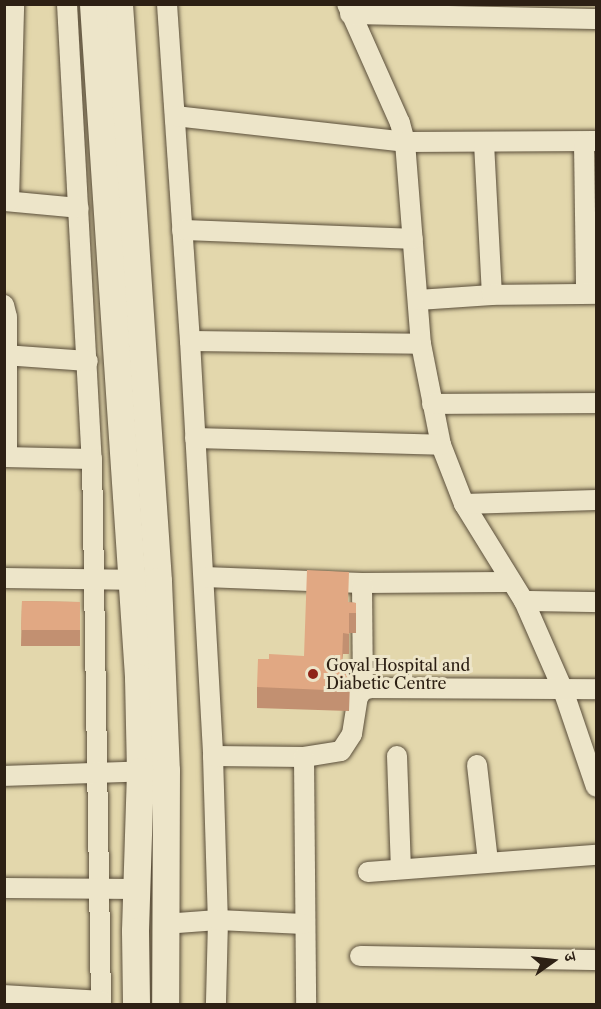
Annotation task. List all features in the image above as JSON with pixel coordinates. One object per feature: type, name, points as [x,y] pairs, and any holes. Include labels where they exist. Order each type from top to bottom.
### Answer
[{"type":"main road","points":[[93,4],[146,580]]},
{"type":"main road","points":[[119,4],[153,771],[164,924],[165,1005]]},
{"type":"main road","points":[[136,1005],[136,889],[153,771]]},
{"type":"street","points":[[14,4],[7,201],[79,208]]},
{"type":"street","points":[[4,995],[101,1003],[98,774],[92,578],[92,459],[67,4]]},
{"type":"street","points":[[166,4],[204,577],[213,756],[218,920],[216,1005]]},
{"type":"street","points":[[596,785],[562,690],[524,601],[464,504],[441,445],[421,344],[405,142],[399,123],[348,9],[402,9],[597,19]]},
{"type":"street","points":[[175,116],[405,142],[590,141],[591,294],[492,295],[418,300]]},
{"type":"street","points":[[484,143],[492,295]]},
{"type":"street","points":[[182,230],[413,239]]},
{"type":"street","points":[[4,305],[6,457],[92,459]]},
{"type":"street","points":[[189,340],[421,344]]},
{"type":"street","points":[[6,355],[88,361]]},
{"type":"street","points":[[432,404],[597,403]]},
{"type":"street","points":[[195,438],[441,445]]},
{"type":"street","points":[[464,504],[597,500]]},
{"type":"street","points":[[204,577],[362,583],[511,582]]},
{"type":"street","points":[[4,578],[146,580]]},
{"type":"street","points":[[213,756],[328,755],[341,751],[348,743],[358,697],[363,690],[362,583]]},
{"type":"street","points":[[524,601],[597,602]]},
{"type":"street","points":[[363,690],[382,687],[597,689]]},
{"type":"street","points":[[397,756],[401,868]]},
{"type":"street","points":[[304,757],[306,1005]]},
{"type":"street","points":[[477,765],[488,862]]},
{"type":"street","points":[[4,776],[153,771]]},
{"type":"street","points":[[368,872],[597,855]]},
{"type":"street","points":[[4,888],[136,889]]},
{"type":"street","points":[[164,924],[218,920],[304,924]]},
{"type":"street","points":[[360,956],[597,960]]},
{"type":"building","points":[[307,570],[349,572],[348,602],[356,603],[356,613],[349,613],[349,634],[343,633],[342,663],[350,663],[349,691],[257,687],[258,659],[269,659],[269,654],[304,656]]},
{"type":"building","points":[[22,601],[80,602],[80,630],[21,630]]},
{"type":"place","name":"Goyal Hospital and Diabetic Centre","points":[[313,674]]}]
